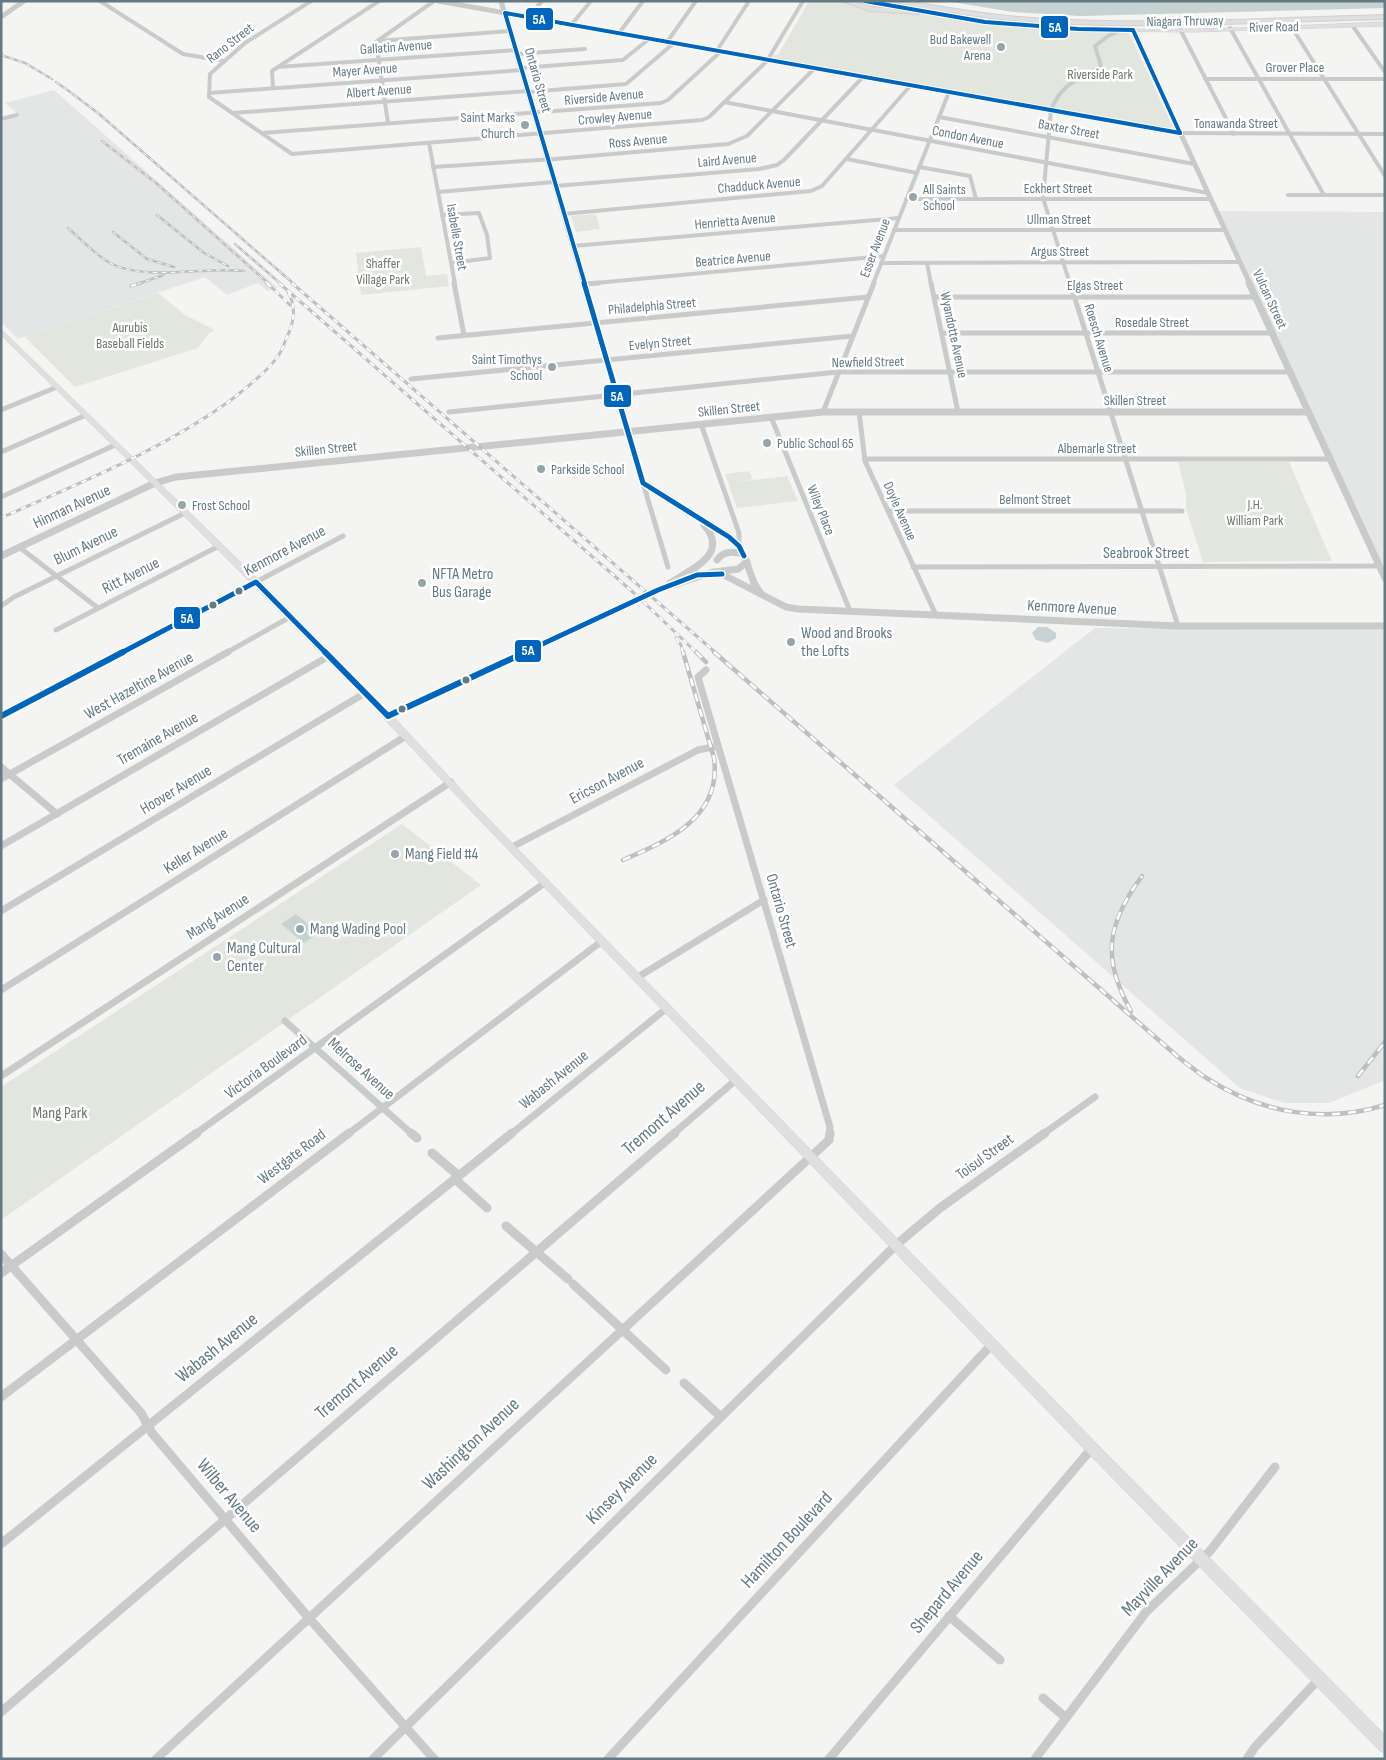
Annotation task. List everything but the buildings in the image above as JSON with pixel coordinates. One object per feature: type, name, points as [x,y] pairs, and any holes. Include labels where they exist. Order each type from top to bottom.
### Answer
[{"type":"highway","points":[[846,1],[876,10],[925,12]]},
{"type":"highway","name":"Niagara Thruway","points":[[896,1],[986,15],[1084,22],[1161,22],[1385,16]]},
{"type":"highway","name":"Niagara Thruway","points":[[914,1],[1003,14],[1108,20],[1385,16]]},
{"type":"main road","name":"River Road","points":[[864,1],[985,22],[1062,28],[1133,30],[1385,24]]},
{"type":"main road","points":[[1,331],[256,582],[388,716],[602,941],[1092,1448],[1385,1746]]},
{"type":"street","points":[[1,17],[24,1]]},
{"type":"street","points":[[100,1],[183,54],[224,62]]},
{"type":"street","name":"Rano Street","points":[[210,93],[210,74],[245,43],[311,1]]},
{"type":"street","points":[[273,88],[272,71],[379,1]]},
{"type":"street","points":[[388,124],[376,42],[434,1]]},
{"type":"street","name":"Tonawanda Street","points":[[438,1],[1180,133],[1385,134]]},
{"type":"street","name":"Ontario Street","points":[[501,1],[668,567]]},
{"type":"street","points":[[528,17],[542,1]]},
{"type":"street","points":[[571,25],[592,1]]},
{"type":"street","points":[[619,33],[643,1]]},
{"type":"street","points":[[667,42],[696,1]]},
{"type":"street","name":"Riverside Avenue","points":[[262,133],[664,102],[718,54],[718,51],[749,1]]},
{"type":"street","name":"Crowley Avenue","points":[[262,133],[292,154],[694,122],[708,117],[767,60],[804,1]]},
{"type":"street","points":[[1352,25],[1385,72]]},
{"type":"street","points":[[1291,26],[1385,176]]},
{"type":"street","points":[[1230,28],[1324,195]]},
{"type":"street","points":[[1180,29],[1234,134]]},
{"type":"street","points":[[1051,110],[1055,98],[1065,85],[1091,73],[1101,66],[1101,59],[1095,50],[1095,46],[1108,36],[1121,30]]},
{"type":"street","name":"Vulcan Street","points":[[1133,30],[1385,578]]},
{"type":"street","points":[[377,41],[510,31]]},
{"type":"street","name":"Mayer Avenue","points":[[210,93],[624,60],[649,39]]},
{"type":"street","name":"Albert Avenue","points":[[233,113],[626,84],[674,43]]},
{"type":"street","name":"Gallatin Avenue","points":[[278,67],[584,49]]},
{"type":"street","name":"Ross Avenue","points":[[433,167],[728,144],[747,136],[815,68]]},
{"type":"street","name":"Laird Avenue","points":[[438,192],[771,166],[784,160],[863,77]]},
{"type":"street","name":"Grover Place","points":[[1205,79],[1385,79]]},
{"type":"street","name":"Chadduck Avenue","points":[[563,214],[807,192],[822,186],[911,85]]},
{"type":"street","name":"Esser Avenue","points":[[823,412],[949,92]]},
{"type":"street","points":[[210,93],[209,97],[262,133]]},
{"type":"street","name":"Condon Avenue","points":[[724,102],[1209,196]]},
{"type":"street","name":"Roesch Avenue","points":[[1051,110],[1044,199],[1178,626]]},
{"type":"street","points":[[1,119],[17,115]]},
{"type":"street","name":"Baxter Street","points":[[939,117],[1194,164]]},
{"type":"street","name":"Isabelle Street","points":[[429,143],[464,335]]},
{"type":"street","points":[[846,159],[917,173]]},
{"type":"street","points":[[919,167],[970,176],[976,199]]},
{"type":"street","points":[[1288,195],[1385,195]]},
{"type":"street","name":"Eckhert Street","points":[[906,199],[1209,196]]},
{"type":"street","points":[[442,215],[479,213],[487,235],[490,257],[488,259],[451,263]]},
{"type":"street","name":"Henrietta Avenue","points":[[573,246],[899,218]]},
{"type":"street","name":"Ullman Street","points":[[894,230],[1225,230]]},
{"type":"street","name":"Beatrice Avenue","points":[[584,284],[884,256]]},
{"type":"street","name":"Argus Street","points":[[881,263],[1240,262]]},
{"type":"street","name":"Wyandotte Avenue","points":[[927,263],[958,412]]},
{"type":"street","name":"Philadelphia Street","points":[[438,338],[868,297]]},
{"type":"street","name":"Elgas Street","points":[[934,297],[1255,297]]},
{"type":"street","name":"Rosedale Street","points":[[942,333],[1272,333]]},
{"type":"street","name":"Evelyn Street","points":[[411,379],[853,336]]},
{"type":"street","name":"Newfield Street","points":[[449,412],[838,372],[1290,372]]},
{"type":"street","points":[[1,410],[57,387]]},
{"type":"street","name":"Skillen Street","points":[[155,483],[176,477],[210,473],[823,412],[1308,412]]},
{"type":"street","name":"Doyle Avenue","points":[[858,412],[865,460],[936,615]]},
{"type":"street","points":[[1,452],[86,415]]},
{"type":"street","name":"Wiley Place","points":[[771,417],[850,611]]},
{"type":"street","points":[[701,424],[739,533],[739,546]]},
{"type":"street","points":[[1,496],[116,445]]},
{"type":"street","name":"Albemarle Street","points":[[865,460],[1330,459]]},
{"type":"street","name":"Hinman Avenue","points":[[1,556],[155,483]]},
{"type":"street","points":[[643,483],[729,537],[739,546],[754,583],[762,594]]},
{"type":"street","name":"Belmont Street","points":[[888,511],[1182,511]]},
{"type":"street","name":"Blum Avenue","points":[[1,606],[14,597],[185,513]]},
{"type":"street","points":[[691,513],[713,535],[721,566]]},
{"type":"street","name":"Kenmore Avenue","points":[[1,716],[343,536]]},
{"type":"street","name":"Ritt Avenue","points":[[56,630],[219,546]]},
{"type":"street","points":[[19,548],[98,608]]},
{"type":"street","points":[[721,566],[724,553],[737,552],[745,559]]},
{"type":"street","name":"Kenmore Avenue","points":[[658,590],[706,559],[721,566],[746,588],[786,607],[798,609],[1178,626],[1385,626]]},
{"type":"street","points":[[721,566],[742,568],[745,559]]},
{"type":"street","name":"Kenmore Avenue","points":[[388,716],[658,590],[713,572],[721,566]]},
{"type":"street","name":"Seabrook Street","points":[[913,567],[1379,566]]},
{"type":"street","name":"West Hazeltine Avenue","points":[[1,779],[290,618]]},
{"type":"street","name":"Tremaine Avenue","points":[[1,846],[329,656]]},
{"type":"street","name":"Ontario Street","points":[[706,670],[698,677],[830,1127],[829,1140],[810,1156]]},
{"type":"street","name":"Hoover Avenue","points":[[1,911],[365,693]]},
{"type":"street","name":"Keller Avenue","points":[[1,990],[406,736]]},
{"type":"street","name":"Ericson Avenue","points":[[512,847],[698,750],[718,746]]},
{"type":"street","points":[[1,767],[57,814]]},
{"type":"street","name":"Mang Avenue","points":[[1,1076],[451,782]]},
{"type":"street","name":"Victoria Boulevard","points":[[1,1273],[546,882]]},
{"type":"street","points":[[638,977],[764,900]]},
{"type":"street","name":"Westgate Road","points":[[1,1397],[602,941]]},
{"type":"street","name":"Wabash Avenue","points":[[1,1544],[667,1008]]},
{"type":"street","name":"Melrose Avenue","points":[[285,1021],[418,1138]]},
{"type":"street","name":"Tremont Avenue","points":[[1,1712],[737,1079]]},
{"type":"street","name":"Toisul Street","points":[[896,1245],[940,1208],[1095,1097]]},
{"type":"street","points":[[432,1152],[487,1208]]},
{"type":"street","name":"Washington Avenue","points":[[156,1759],[810,1156]]},
{"type":"street","points":[[506,1226],[571,1281],[666,1370]]},
{"type":"street","name":"Kinsey Avenue","points":[[373,1759],[896,1245]]},
{"type":"street","name":"Wilber Avenue","points":[[1,1254],[141,1413],[152,1433],[308,1617],[434,1759]]},
{"type":"street","name":"Hamilton Boulevard","points":[[608,1759],[992,1344]]},
{"type":"street","points":[[684,1383],[720,1416]]},
{"type":"street","name":"Shepard Avenue","points":[[829,1759],[1092,1448]]},
{"type":"street","name":"Mayville Avenue","points":[[1035,1759],[1146,1612],[1210,1551],[1275,1468]]},
{"type":"street","points":[[949,1616],[1000,1660]]},
{"type":"street","points":[[1247,1759],[1255,1747],[1319,1679]]},
{"type":"street","points":[[1043,1698],[1066,1718]]},
{"type":"shaded area","points":[[946,1],[1385,1],[1385,8],[1081,16],[1013,12]]},
{"type":"shaded area","points":[[54,90],[278,288],[268,291],[259,284],[255,284],[227,295],[205,277],[18,339],[1,322],[1,122],[20,116],[5,103]]},
{"type":"shaded area","points":[[1216,211],[1385,212],[1385,575]]},
{"type":"shaded area","points":[[1038,627],[1047,627],[1056,633],[1056,638],[1048,643],[1036,640],[1032,633]]},
{"type":"shaded area","points":[[1095,628],[1385,630],[1385,1080],[1329,1103],[1284,1103],[1240,1088],[894,785]]},
{"type":"shaded area","name":"Mang Wading Pool","points":[[296,914],[319,933],[304,943],[281,924]]},
{"type":"green space","name":"Riverside Park","points":[[809,1],[850,1],[988,24],[1129,33],[1173,127],[1168,129],[772,58],[774,55],[778,55]]},
{"type":"green space","points":[[596,214],[600,229],[576,232],[571,216]]},
{"type":"green space","name":"Shaffer Village Park","points":[[421,247],[426,276],[447,274],[449,286],[361,295],[356,253]]},
{"type":"green space","name":"Aurubis Baseball Fields","points":[[158,293],[185,315],[215,330],[209,333],[198,348],[75,387],[25,337]]},
{"type":"green space","name":"J.H. William Park","points":[[1178,462],[1289,462],[1332,561],[1203,562],[1186,509],[1186,494]]},
{"type":"green space","points":[[749,471],[753,479],[735,482],[787,476],[798,501],[737,508],[725,474]]},
{"type":"green space","name":"Mang Park","points":[[402,824],[481,885],[1,1220],[1,1087]]},
{"type":"railway","points":[[1,55],[25,63],[52,79]]},
{"type":"railway","points":[[56,82],[73,94]]},
{"type":"railway","points":[[74,95],[98,113],[294,284]]},
{"type":"railway","points":[[102,141],[156,183],[269,284]]},
{"type":"railway","points":[[157,215],[204,253],[228,266]]},
{"type":"railway","points":[[68,228],[88,247],[110,263],[124,269],[157,273],[244,271]]},
{"type":"railway","points":[[113,232],[147,259],[174,267]]},
{"type":"railway","points":[[235,244],[281,284]]},
{"type":"railway","points":[[137,284],[164,275]]},
{"type":"railway","points":[[131,286],[141,283]]},
{"type":"railway","points":[[267,283],[290,305]]},
{"type":"railway","points":[[279,283],[634,593],[697,653]]},
{"type":"railway","points":[[292,283],[716,653]]},
{"type":"railway","points":[[1,518],[148,451],[177,435],[231,400],[262,374],[281,352],[291,327],[293,316],[293,304],[288,292]]},
{"type":"railway","points":[[676,638],[681,645],[683,653]]},
{"type":"railway","points":[[623,860],[674,835],[688,824],[701,811],[709,796],[714,779],[714,758],[683,652]]},
{"type":"railway","points":[[714,652],[1177,1056],[1204,1076],[1228,1091],[1250,1100],[1294,1112],[1339,1114],[1385,1105]]},
{"type":"railway","points":[[697,653],[706,662]]},
{"type":"railway","points":[[1131,1011],[1121,992],[1115,974],[1112,942],[1121,910],[1142,876]]},
{"type":"railway","points":[[1358,1076],[1385,1042]]},
{"type":"transit line","name":"5A","points":[[865,1],[985,22],[1078,29],[1133,30],[1180,133]]},
{"type":"transit line","name":"5A","points":[[744,556],[739,546],[729,537],[643,483],[505,13],[1180,133]]},
{"type":"transit line","name":"5A","points":[[1,716],[256,582],[388,716],[658,590],[697,575],[722,574]]},
{"type":"place","name":"Bud Bakewell Arena","points":[[1001,47]]},
{"type":"place","name":"Saint Marks Church","points":[[525,125]]},
{"type":"place","name":"All Saints School","points":[[913,197]]},
{"type":"place","name":"Saint Timothys School","points":[[552,367]]},
{"type":"place","name":"Public School 65","points":[[767,443]]},
{"type":"place","name":"Parkside School","points":[[541,469]]},
{"type":"place","name":"Frost School","points":[[182,505]]},
{"type":"place","name":"NFTA Metro Bus Garage","points":[[422,583]]},
{"type":"place","name":"Wood and Brooks the Lofts","points":[[791,642]]},
{"type":"place","name":"Mang Field #4","points":[[395,854]]},
{"type":"place","name":"Mang Wading Pool","points":[[300,929]]},
{"type":"place","name":"Mang Cultural Center","points":[[217,957]]}]
